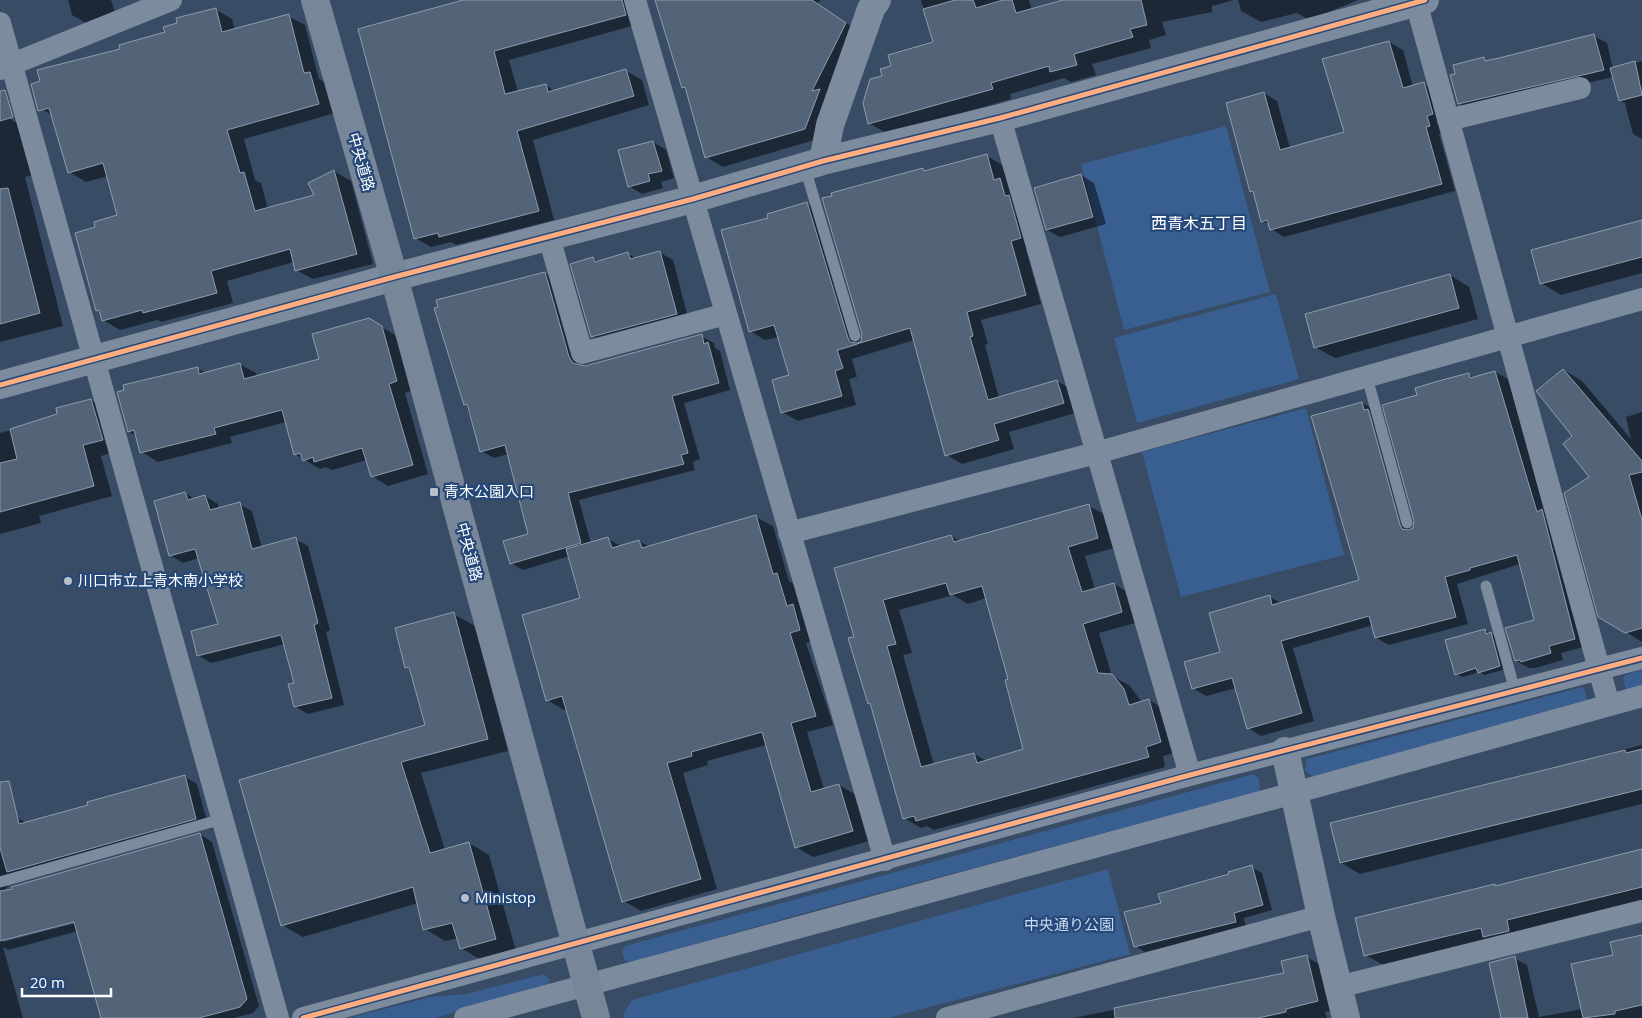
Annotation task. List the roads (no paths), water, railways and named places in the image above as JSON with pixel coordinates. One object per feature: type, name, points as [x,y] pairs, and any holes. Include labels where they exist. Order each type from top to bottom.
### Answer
[{"type":"main road","name":"中央道路","points":[[316,0],[394,277],[596,1018]]},
{"type":"street","points":[[6,66],[171,0]]},
{"type":"street","points":[[635,0],[884,860]]},
{"type":"street","points":[[814,164],[830,125],[871,9],[877,0]]},
{"type":"street","points":[[0,385],[394,277],[693,199],[814,164],[1000,118],[1420,1],[1448,120],[1506,338],[1609,705]]},
{"type":"street","points":[[0,23],[6,66],[92,360],[278,1018]]},
{"type":"street","points":[[1448,120],[1580,88]]},
{"type":"street","points":[[1000,118],[1190,775]]},
{"type":"street","points":[[549,237],[582,353],[726,314]]},
{"type":"street","points":[[789,533],[1096,453],[1642,299]]},
{"type":"street","points":[[303,1018],[576,945],[1190,775],[1642,658]]},
{"type":"street","points":[[465,1018],[1294,793],[1642,696]]},
{"type":"street","points":[[1285,751],[1321,916],[1346,1018]]},
{"type":"street","points":[[1338,987],[1642,911]]},
{"type":"street","points":[[947,1018],[1321,916]]},
{"type":"lane","points":[[814,164],[855,336]]},
{"type":"lane","points":[[1367,377],[1407,522]]},
{"type":"lane","points":[[1486,586],[1515,691]]},
{"type":"lane","points":[[0,882],[222,819]]},
{"type":"place","name":"青木公園入口","points":[[434,492]]},
{"type":"place","name":"川口市立上青木南小学校","points":[[68,581]]},
{"type":"place","name":"Ministop","points":[[465,898]]},
{"type":"district","name":"西青木五丁目","points":[[1199,223]]},
{"type":"park label","name":"中央通り公園","points":[[1069,925]]}]
